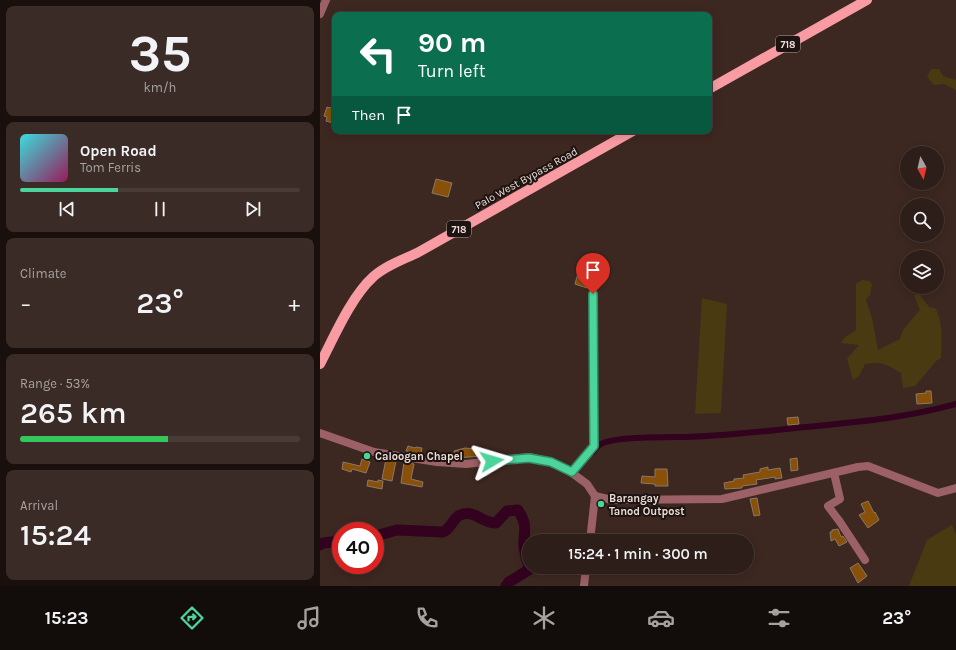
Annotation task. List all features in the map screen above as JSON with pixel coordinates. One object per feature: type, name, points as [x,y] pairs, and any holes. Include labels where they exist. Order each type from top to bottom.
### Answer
[{"type":"main road","name":"718","points":[[712,86],[867,0]]},
{"type":"main road","name":"Palo West Bypass Road","points":[[320,364],[349,310],[360,293],[373,277],[382,270],[417,253],[628,134]]},
{"type":"street","points":[[320,14],[326,0]]},
{"type":"street","points":[[572,472],[594,446],[593,294]]},
{"type":"street","points":[[320,433],[374,452],[437,462],[466,464],[529,458],[551,462],[572,472],[587,484],[595,496],[591,534]]},
{"type":"street","points":[[595,496],[612,500],[722,499],[858,467],[868,466],[938,493],[956,488]]},
{"type":"street","points":[[834,473],[840,499],[828,506],[865,560]]},
{"type":"street","points":[[584,586],[585,574]]},
{"type":"shaded area","points":[[931,69],[939,69],[943,76],[956,80],[956,90],[944,84],[934,85],[927,77]]},
{"type":"shaded area","points":[[862,280],[869,281],[872,284],[870,295],[866,300],[872,318],[878,350],[900,339],[903,330],[920,310],[914,295],[919,294],[929,307],[935,308],[938,313],[942,346],[941,358],[936,361],[915,386],[903,388],[901,373],[888,365],[880,363],[865,364],[859,376],[853,380],[847,359],[859,345],[841,343],[844,338],[856,330],[856,284]]},
{"type":"shaded area","points":[[702,298],[727,304],[721,413],[695,414]]},
{"type":"shaded area","points":[[952,525],[956,535],[956,586],[909,586],[927,540]]},
{"type":"building","points":[[327,107],[332,108],[332,123],[326,121],[327,117],[324,116]]},
{"type":"building","points":[[436,179],[452,183],[448,197],[432,193]]},
{"type":"building","points":[[578,273],[590,277],[587,288],[575,284]]},
{"type":"building","points":[[926,391],[931,391],[932,403],[917,404],[916,394],[926,393]]},
{"type":"building","points":[[798,417],[799,424],[788,425],[787,418]]},
{"type":"building","points":[[408,446],[422,448],[421,454],[406,451]]},
{"type":"building","points":[[465,448],[475,449],[475,452],[484,451],[484,456],[455,458],[454,451]]},
{"type":"building","points":[[797,458],[798,470],[791,471],[790,459]]},
{"type":"building","points":[[362,459],[370,462],[366,473],[352,469],[351,472],[342,469],[343,462],[360,466]]},
{"type":"building","points":[[386,459],[396,461],[392,481],[382,479]]},
{"type":"building","points":[[404,462],[414,464],[411,479],[423,482],[422,487],[401,483]]},
{"type":"building","points":[[768,467],[768,470],[780,468],[782,478],[775,479],[775,477],[756,480],[757,484],[742,486],[742,488],[725,489],[724,483],[734,481],[734,479],[744,478],[743,475],[760,472],[760,469]]},
{"type":"building","points":[[655,469],[667,469],[668,486],[655,486],[655,484],[641,483],[642,476],[655,477]]},
{"type":"building","points":[[368,480],[378,482],[378,480],[383,481],[382,489],[367,486]]},
{"type":"building","points":[[757,498],[760,515],[754,516],[750,499]]},
{"type":"building","points":[[868,501],[879,520],[868,528],[859,515],[865,512],[861,504]]},
{"type":"building","points":[[838,529],[841,537],[843,536],[847,542],[839,546],[835,539],[831,541],[830,532]]},
{"type":"building","points":[[858,563],[867,576],[858,583],[850,568]]},
{"type":"waterway","points":[[593,452],[601,444],[615,440],[725,435],[882,419],[919,413],[956,404]]},
{"type":"waterway","points":[[384,534],[397,530],[443,532],[458,516],[465,514],[474,515],[486,521],[496,523],[507,511],[518,510],[525,528],[524,547],[530,569],[509,582],[506,586]]},
{"type":"waterway","points":[[320,545],[323,543],[332,542]]},
{"type":"place","name":"Caloogan Chapel","points":[[367,456]]},
{"type":"place","name":"Barangay Tanod Outpost","points":[[601,504]]},
{"type":"route","points":[[492,461],[529,458],[551,462],[572,472],[594,446],[593,294]]}]
